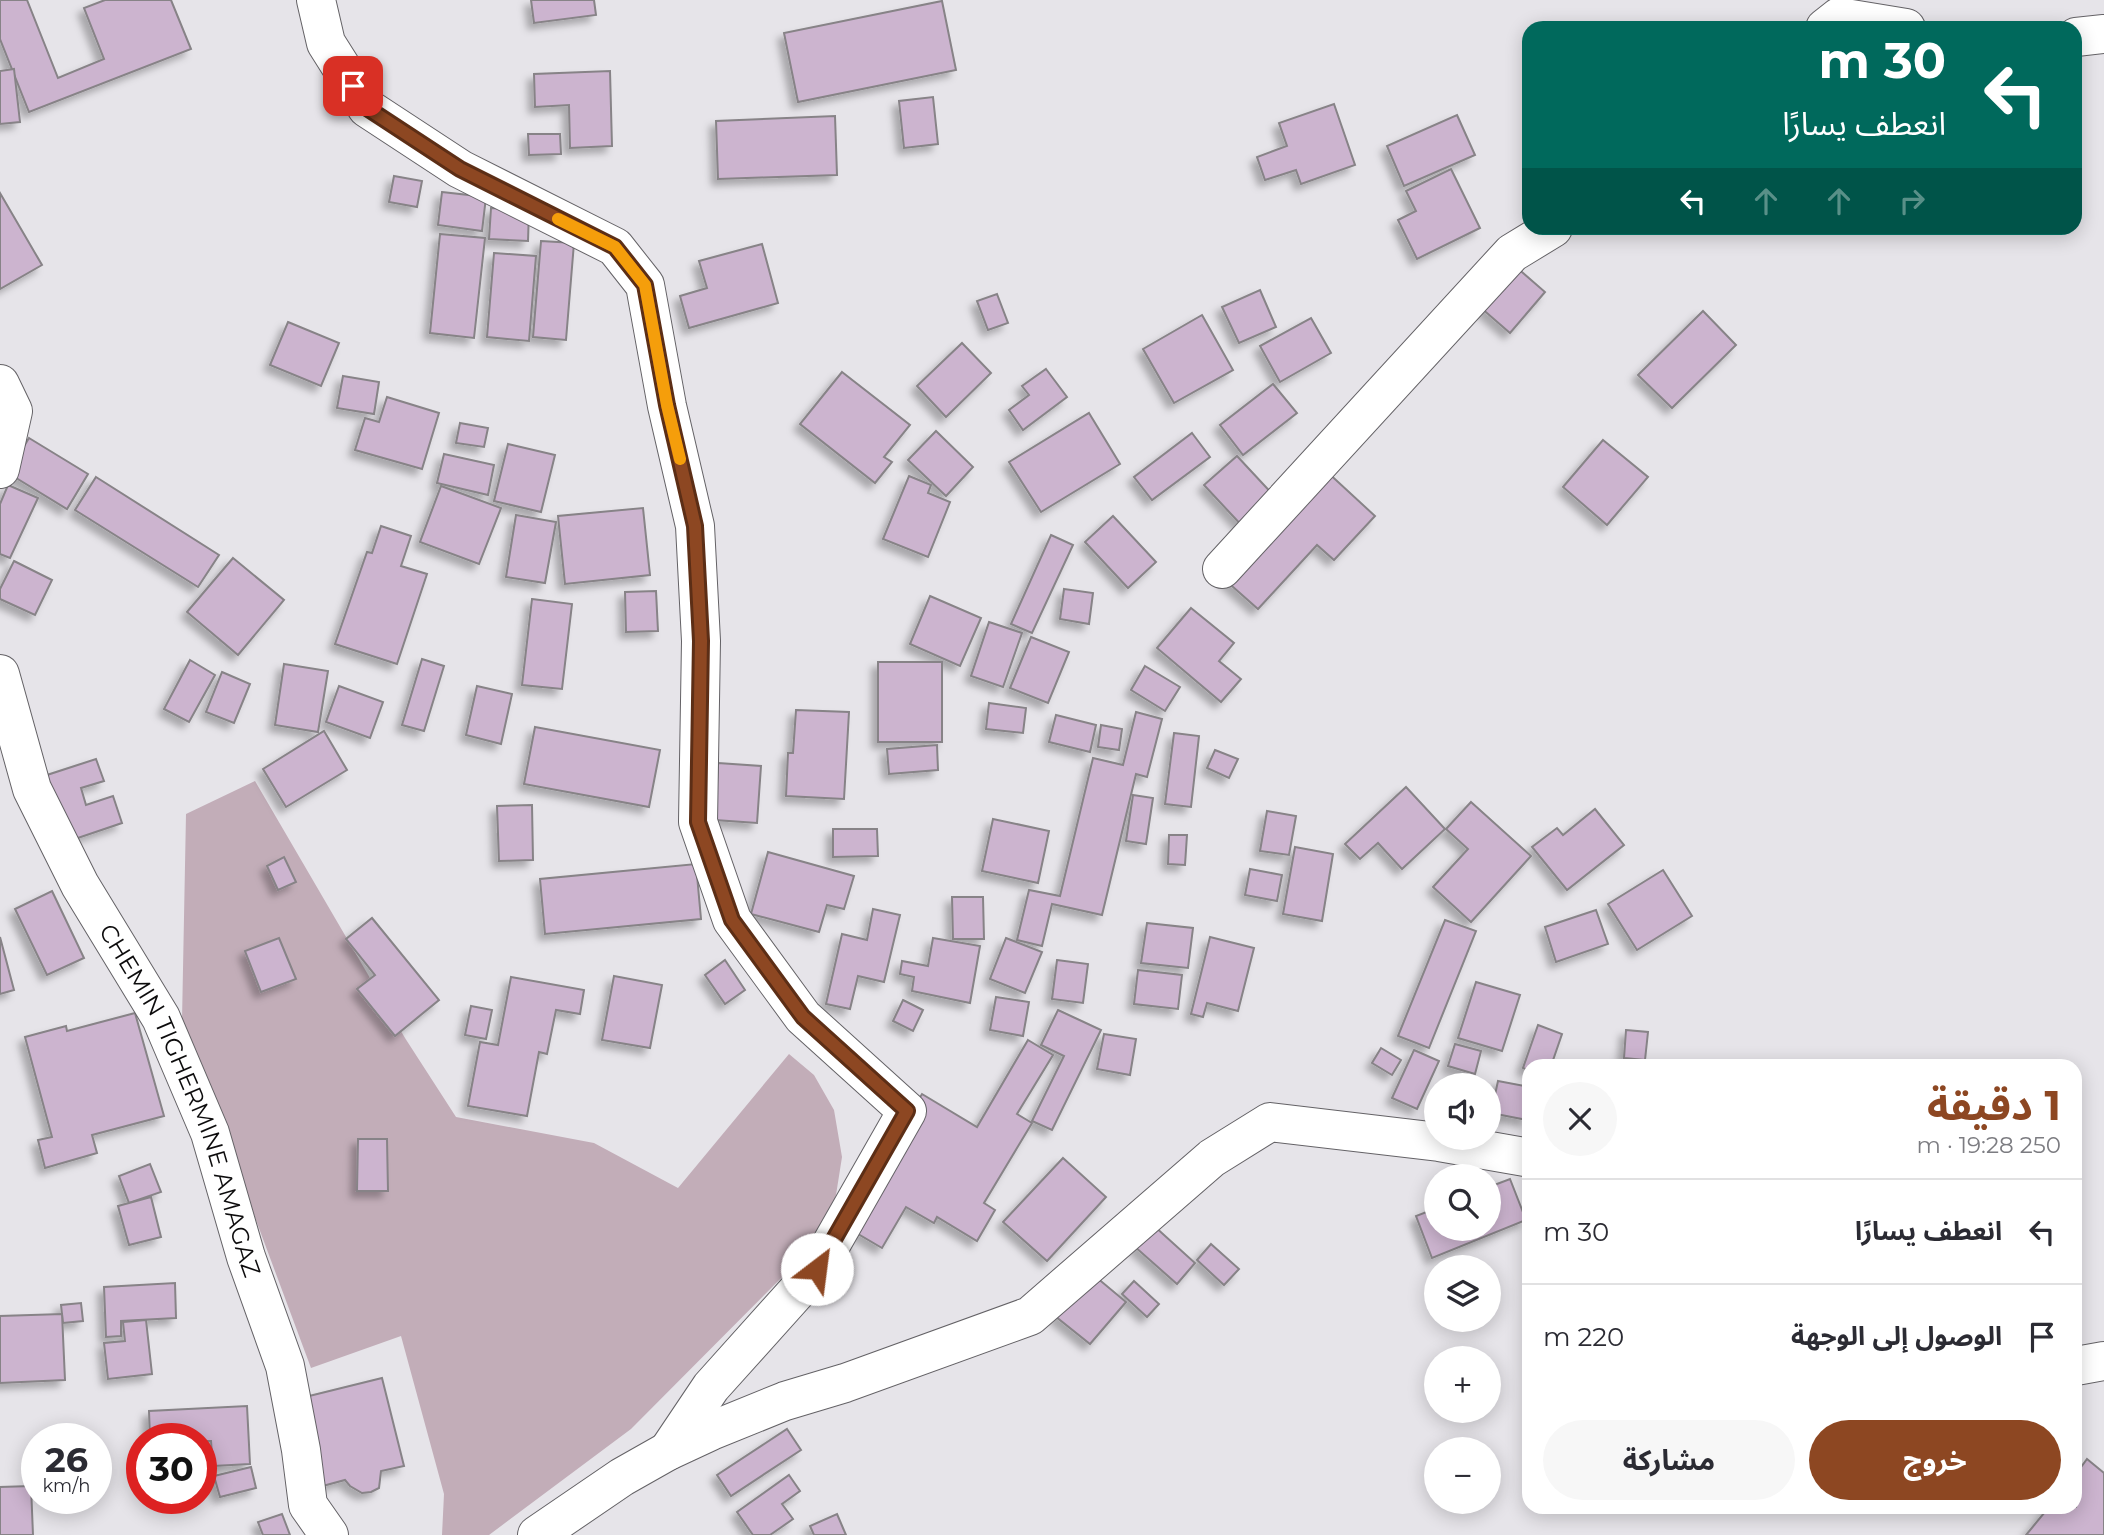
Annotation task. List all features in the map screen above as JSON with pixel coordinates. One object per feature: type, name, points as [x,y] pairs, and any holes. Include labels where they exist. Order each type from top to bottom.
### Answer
[{"type":"street","points":[[316,0],[326,43],[367,108],[460,169],[615,247],[645,285],[667,405],[695,526],[701,641],[698,822],[732,920],[803,1017],[907,1111],[817,1269],[711,1387],[668,1451]]},
{"type":"street","points":[[1834,21],[1839,17],[1863,21]]},
{"type":"street","points":[[2082,36],[2104,34]]},
{"type":"street","points":[[1222,569],[1512,253],[1542,235]]},
{"type":"street","points":[[0,384],[13,411],[0,469]]},
{"type":"street","name":"CHEMIN TIGHERMINE AMAGAZ","points":[[0,674],[32,789],[80,885],[161,1018],[210,1133],[246,1257],[285,1366],[308,1505],[329,1535]]},
{"type":"street","points":[[537,1535],[622,1477],[668,1451],[785,1401],[845,1383],[1030,1316],[1212,1158],[1270,1122],[1439,1142],[1522,1157]]},
{"type":"street","points":[[2082,1365],[2104,1361]]},
{"type":"shaded area","points":[[255,781],[405,1038],[456,1117],[594,1143],[678,1188],[789,1054],[814,1075],[834,1110],[842,1157],[836,1195],[819,1240],[631,1429],[489,1535],[442,1535],[444,1494],[401,1336],[311,1368],[182,1021],[186,814]]},
{"type":"building","points":[[0,0],[27,0],[58,78],[104,59],[84,8],[105,0],[171,0],[191,49],[29,112],[0,39]]},
{"type":"building","points":[[531,0],[594,0],[596,15],[534,23]]},
{"type":"building","points":[[942,1],[956,70],[798,102],[784,33]]},
{"type":"building","points":[[14,69],[20,122],[0,124],[0,71]]},
{"type":"building","points":[[610,71],[612,146],[570,148],[569,105],[535,107],[534,74]]},
{"type":"building","points":[[933,97],[938,144],[904,148],[899,101]]},
{"type":"building","points":[[1334,104],[1355,165],[1301,184],[1296,170],[1265,180],[1257,157],[1287,146],[1279,123]]},
{"type":"building","points":[[1457,115],[1475,155],[1404,186],[1387,146]]},
{"type":"building","points":[[835,116],[837,175],[718,179],[716,121]]},
{"type":"building","points":[[528,134],[560,134],[561,154],[529,155]]},
{"type":"building","points":[[1451,169],[1480,228],[1417,259],[1398,220],[1416,211],[1406,191]]},
{"type":"building","points":[[394,176],[422,181],[417,207],[389,202]]},
{"type":"building","points":[[442,192],[486,197],[482,231],[438,225]]},
{"type":"building","points":[[0,193],[42,265],[0,289]]},
{"type":"building","points":[[491,208],[529,210],[528,241],[489,239]]},
{"type":"building","points":[[440,234],[485,238],[474,338],[430,333]]},
{"type":"building","points":[[541,241],[574,243],[566,340],[533,337]]},
{"type":"building","points":[[762,244],[778,303],[689,328],[680,296],[707,288],[699,261]]},
{"type":"building","points":[[494,253],[536,256],[529,341],[487,337]]},
{"type":"building","points":[[1515,266],[1545,292],[1510,333],[1480,307]]},
{"type":"building","points":[[1260,290],[1276,327],[1239,343],[1222,307]]},
{"type":"building","points":[[997,294],[1008,323],[988,330],[977,301]]},
{"type":"building","points":[[1703,311],[1736,345],[1672,408],[1638,375]]},
{"type":"building","points":[[1202,315],[1233,370],[1174,403],[1143,349]]},
{"type":"building","points":[[1311,318],[1331,353],[1280,382],[1260,346]]},
{"type":"building","points":[[288,322],[339,343],[321,386],[270,365]]},
{"type":"building","points":[[962,343],[991,373],[946,417],[917,386]]},
{"type":"building","points":[[1046,369],[1067,397],[1023,430],[1009,410],[1029,395],[1022,386]]},
{"type":"building","points":[[842,372],[910,425],[884,457],[892,462],[875,483],[800,424]]},
{"type":"building","points":[[343,376],[379,382],[374,414],[337,408]]},
{"type":"building","points":[[1273,384],[1297,413],[1243,455],[1220,425]]},
{"type":"building","points":[[387,397],[439,413],[422,469],[355,450],[365,418],[379,422]]},
{"type":"building","points":[[1089,413],[1120,464],[1041,512],[1009,462]]},
{"type":"building","points":[[460,423],[488,428],[484,447],[456,443]]},
{"type":"building","points":[[936,431],[973,467],[946,496],[908,460]]},
{"type":"building","points":[[1192,433],[1210,457],[1152,500],[1134,477]]},
{"type":"building","points":[[29,438],[88,474],[67,509],[8,473]]},
{"type":"building","points":[[1603,440],[1648,477],[1607,525],[1563,487]]},
{"type":"building","points":[[508,444],[555,455],[541,512],[494,501]]},
{"type":"building","points":[[444,454],[494,465],[488,495],[437,483]]},
{"type":"building","points":[[1237,456],[1277,499],[1245,529],[1204,485]]},
{"type":"building","points":[[1324,469],[1375,516],[1334,560],[1317,545],[1258,609],[1224,579]]},
{"type":"building","points":[[909,476],[931,485],[928,493],[950,502],[928,557],[883,539]]},
{"type":"building","points":[[96,477],[219,555],[198,587],[75,510]]},
{"type":"building","points":[[8,485],[38,498],[10,558],[0,554],[0,504]]},
{"type":"building","points":[[441,486],[501,508],[479,564],[420,542]]},
{"type":"building","points":[[643,508],[650,575],[565,584],[558,516]]},
{"type":"building","points":[[516,515],[556,522],[545,583],[506,577]]},
{"type":"building","points":[[1113,516],[1156,562],[1128,588],[1085,542]]},
{"type":"building","points":[[381,526],[411,536],[401,566],[427,574],[397,664],[335,644],[367,552],[372,553]]},
{"type":"building","points":[[1051,535],[1073,545],[1032,633],[1011,624]]},
{"type":"building","points":[[233,558],[284,600],[238,655],[187,612]]},
{"type":"building","points":[[14,561],[52,580],[35,615],[0,599],[0,589]]},
{"type":"building","points":[[1064,589],[1093,593],[1089,624],[1060,619]]},
{"type":"building","points":[[656,591],[658,631],[626,632],[625,592]]},
{"type":"building","points":[[930,596],[981,618],[960,666],[910,644]]},
{"type":"building","points":[[532,599],[572,604],[562,689],[522,685]]},
{"type":"building","points":[[1191,608],[1234,643],[1219,661],[1241,679],[1221,702],[1157,648]]},
{"type":"building","points":[[989,622],[1022,633],[1003,687],[971,676]]},
{"type":"building","points":[[1031,637],[1069,652],[1048,703],[1010,688]]},
{"type":"building","points":[[422,659],[444,666],[424,731],[402,725]]},
{"type":"building","points":[[190,660],[215,675],[189,722],[164,709]]},
{"type":"building","points":[[878,662],[942,662],[942,742],[878,742]]},
{"type":"building","points":[[284,664],[328,671],[318,732],[275,725]]},
{"type":"building","points":[[1145,666],[1180,687],[1165,711],[1131,690]]},
{"type":"building","points":[[222,672],[250,684],[234,723],[206,712]]},
{"type":"building","points":[[339,686],[383,702],[370,738],[326,722]]},
{"type":"building","points":[[477,686],[512,694],[501,744],[466,735]]},
{"type":"building","points":[[989,703],[1026,708],[1023,733],[986,729]]},
{"type":"building","points":[[796,710],[849,712],[844,799],[786,796],[788,753],[793,753]]},
{"type":"building","points":[[1136,712],[1162,719],[1147,777],[1136,774],[1102,915],[1052,904],[1042,946],[1017,940],[1029,890],[1060,896],[1093,758],[1123,765]]},
{"type":"building","points":[[1056,715],[1096,725],[1090,752],[1049,742]]},
{"type":"building","points":[[1101,725],[1122,729],[1119,750],[1098,747]]},
{"type":"building","points":[[535,727],[660,750],[649,807],[524,784]]},
{"type":"building","points":[[324,731],[347,770],[286,807],[263,769]]},
{"type":"building","points":[[1174,733],[1199,736],[1191,807],[1165,804]]},
{"type":"building","points":[[937,745],[938,770],[889,774],[887,749]]},
{"type":"building","points":[[1215,750],[1238,759],[1229,778],[1207,768]]},
{"type":"building","points":[[96,759],[104,781],[81,788],[86,805],[113,796],[122,823],[69,841],[47,775]]},
{"type":"building","points":[[718,763],[761,766],[757,823],[715,820]]},
{"type":"building","points":[[1406,787],[1445,829],[1402,869],[1378,843],[1360,859],[1345,844]]},
{"type":"building","points":[[1133,795],[1153,798],[1146,844],[1126,841]]},
{"type":"building","points":[[1471,802],[1531,856],[1471,922],[1433,887],[1468,849],[1446,829]]},
{"type":"building","points":[[532,805],[533,860],[499,861],[497,806]]},
{"type":"building","points":[[1595,809],[1624,845],[1567,890],[1532,847],[1557,828],[1563,835]]},
{"type":"building","points":[[1267,811],[1296,816],[1289,855],[1260,851]]},
{"type":"building","points":[[993,819],[1049,831],[1038,883],[982,871]]},
{"type":"building","points":[[833,829],[877,829],[878,856],[833,857]]},
{"type":"building","points":[[1169,835],[1187,835],[1185,865],[1168,864]]},
{"type":"building","points":[[1295,847],[1333,854],[1322,921],[1283,914]]},
{"type":"building","points":[[768,852],[854,876],[844,909],[827,905],[819,932],[751,914]]},
{"type":"building","points":[[284,857],[296,882],[278,890],[267,866]]},
{"type":"building","points":[[696,864],[701,919],[545,934],[540,879]]},
{"type":"building","points":[[1250,869],[1282,875],[1277,901],[1245,895]]},
{"type":"building","points":[[1663,870],[1692,916],[1637,950],[1608,904]]},
{"type":"building","points":[[52,891],[84,958],[47,975],[15,909]]},
{"type":"building","points":[[952,897],[983,897],[984,939],[953,939]]},
{"type":"building","points":[[873,909],[900,915],[884,982],[858,976],[850,1009],[826,1004],[842,934],[867,940]]},
{"type":"building","points":[[1596,910],[1608,944],[1556,962],[1545,927]]},
{"type":"building","points":[[372,918],[439,1000],[395,1036],[357,989],[375,975],[346,939]]},
{"type":"building","points":[[1445,920],[1476,931],[1429,1048],[1398,1036]]},
{"type":"building","points":[[1147,923],[1193,928],[1188,968],[1141,963]]},
{"type":"building","points":[[0,937],[14,990],[0,994]]},
{"type":"building","points":[[1210,937],[1254,948],[1238,1011],[1207,1003],[1203,1017],[1191,1014]]},
{"type":"building","points":[[279,938],[296,979],[261,992],[245,951]]},
{"type":"building","points":[[933,938],[980,946],[970,1003],[912,991],[914,977],[900,974],[902,961],[928,966]]},
{"type":"building","points":[[1006,938],[1042,952],[1025,993],[990,979]]},
{"type":"building","points":[[725,960],[745,990],[725,1004],[705,975]]},
{"type":"building","points":[[1057,960],[1088,964],[1083,1003],[1052,999]]},
{"type":"building","points":[[1138,970],[1182,975],[1178,1009],[1134,1004]]},
{"type":"building","points":[[614,976],[662,985],[650,1048],[602,1040]]},
{"type":"building","points":[[511,977],[584,990],[580,1014],[556,1010],[547,1054],[539,1052],[527,1116],[468,1106],[480,1042],[498,1045]]},
{"type":"building","points":[[1476,982],[1520,995],[1502,1051],[1458,1038]]},
{"type":"building","points":[[996,997],[1029,1002],[1023,1036],[990,1030]]},
{"type":"building","points":[[903,1000],[923,1010],[913,1031],[893,1021]]},
{"type":"building","points":[[471,1006],[492,1010],[486,1039],[465,1035]]},
{"type":"building","points":[[1058,1010],[1101,1030],[1052,1130],[1032,1121],[1064,1056],[1041,1045]]},
{"type":"building","points":[[135,1013],[164,1116],[92,1135],[97,1153],[45,1168],[38,1140],[52,1137],[25,1037],[66,1026],[67,1031]]},
{"type":"building","points":[[1538,1025],[1562,1034],[1553,1059],[1526,1059]]},
{"type":"building","points":[[1626,1030],[1648,1032],[1645,1059],[1624,1058]]},
{"type":"building","points":[[1104,1034],[1136,1039],[1130,1075],[1097,1069]]},
{"type":"building","points":[[1028,1040],[1053,1055],[1017,1114],[1032,1123],[984,1203],[995,1210],[977,1241],[937,1217],[934,1223],[906,1207],[882,1248],[848,1228],[888,1150],[922,1094],[977,1127]]},
{"type":"building","points":[[1455,1044],[1481,1051],[1475,1073],[1448,1066]]},
{"type":"building","points":[[1381,1048],[1401,1060],[1392,1075],[1372,1063]]},
{"type":"building","points":[[1414,1050],[1439,1061],[1434,1073],[1424,1073],[1424,1094],[1417,1109],[1392,1098]]},
{"type":"building","points":[[1501,1082],[1522,1086],[1522,1119],[1501,1115]]},
{"type":"building","points":[[358,1139],[387,1139],[388,1191],[357,1191]]},
{"type":"building","points":[[1063,1158],[1106,1197],[1047,1261],[1003,1222]]},
{"type":"building","points":[[150,1164],[161,1192],[129,1203],[119,1176]]},
{"type":"building","points":[[1510,1179],[1522,1210],[1522,1222],[1501,1230],[1501,1182]]},
{"type":"building","points":[[151,1197],[161,1237],[129,1245],[118,1206]]},
{"type":"building","points":[[1424,1213],[1424,1237],[1416,1216]]},
{"type":"building","points":[[1153,1225],[1195,1263],[1177,1284],[1134,1246]]},
{"type":"building","points":[[1426,1241],[1474,1241],[1439,1255],[1431,1255]]},
{"type":"building","points":[[1211,1244],[1239,1269],[1224,1285],[1197,1260]]},
{"type":"building","points":[[1090,1272],[1126,1302],[1090,1344],[1055,1316]]},
{"type":"building","points":[[1134,1281],[1159,1304],[1147,1317],[1122,1294]]},
{"type":"building","points":[[175,1283],[176,1318],[121,1321],[121,1336],[106,1337],[104,1287]]},
{"type":"building","points":[[81,1303],[83,1321],[63,1323],[61,1305]]},
{"type":"building","points":[[62,1314],[65,1380],[0,1383],[0,1316]]},
{"type":"building","points":[[146,1320],[152,1374],[108,1379],[104,1343],[125,1341],[123,1322]]},
{"type":"building","points":[[382,1378],[404,1466],[381,1471],[379,1488],[371,1492],[362,1493],[345,1480],[319,1487],[297,1399]]},
{"type":"building","points":[[247,1406],[250,1464],[217,1466],[217,1423],[149,1423],[149,1411]]},
{"type":"building","points":[[787,1429],[801,1450],[731,1496],[717,1475]]},
{"type":"building","points":[[2087,1459],[2104,1473],[2104,1535],[2026,1535],[2043,1514],[2082,1514],[2082,1466]]},
{"type":"building","points":[[251,1467],[256,1488],[220,1497],[217,1475]]},
{"type":"building","points":[[789,1475],[800,1491],[782,1504],[793,1519],[770,1535],[753,1535],[737,1512]]},
{"type":"building","points":[[21,1486],[21,1514],[32,1514],[33,1535],[0,1535],[0,1487]]},
{"type":"building","points":[[282,1514],[290,1535],[263,1535],[258,1522]]},
{"type":"building","points":[[837,1514],[846,1535],[814,1535],[810,1526]]},
{"type":"slow traffic","points":[[558,219],[615,247],[645,285],[680,459]]},
{"type":"route","points":[[353,86],[367,108],[460,169],[615,247],[645,285],[667,405],[695,526],[701,641],[698,822],[732,920],[803,1017],[907,1111],[817,1269]]}]
